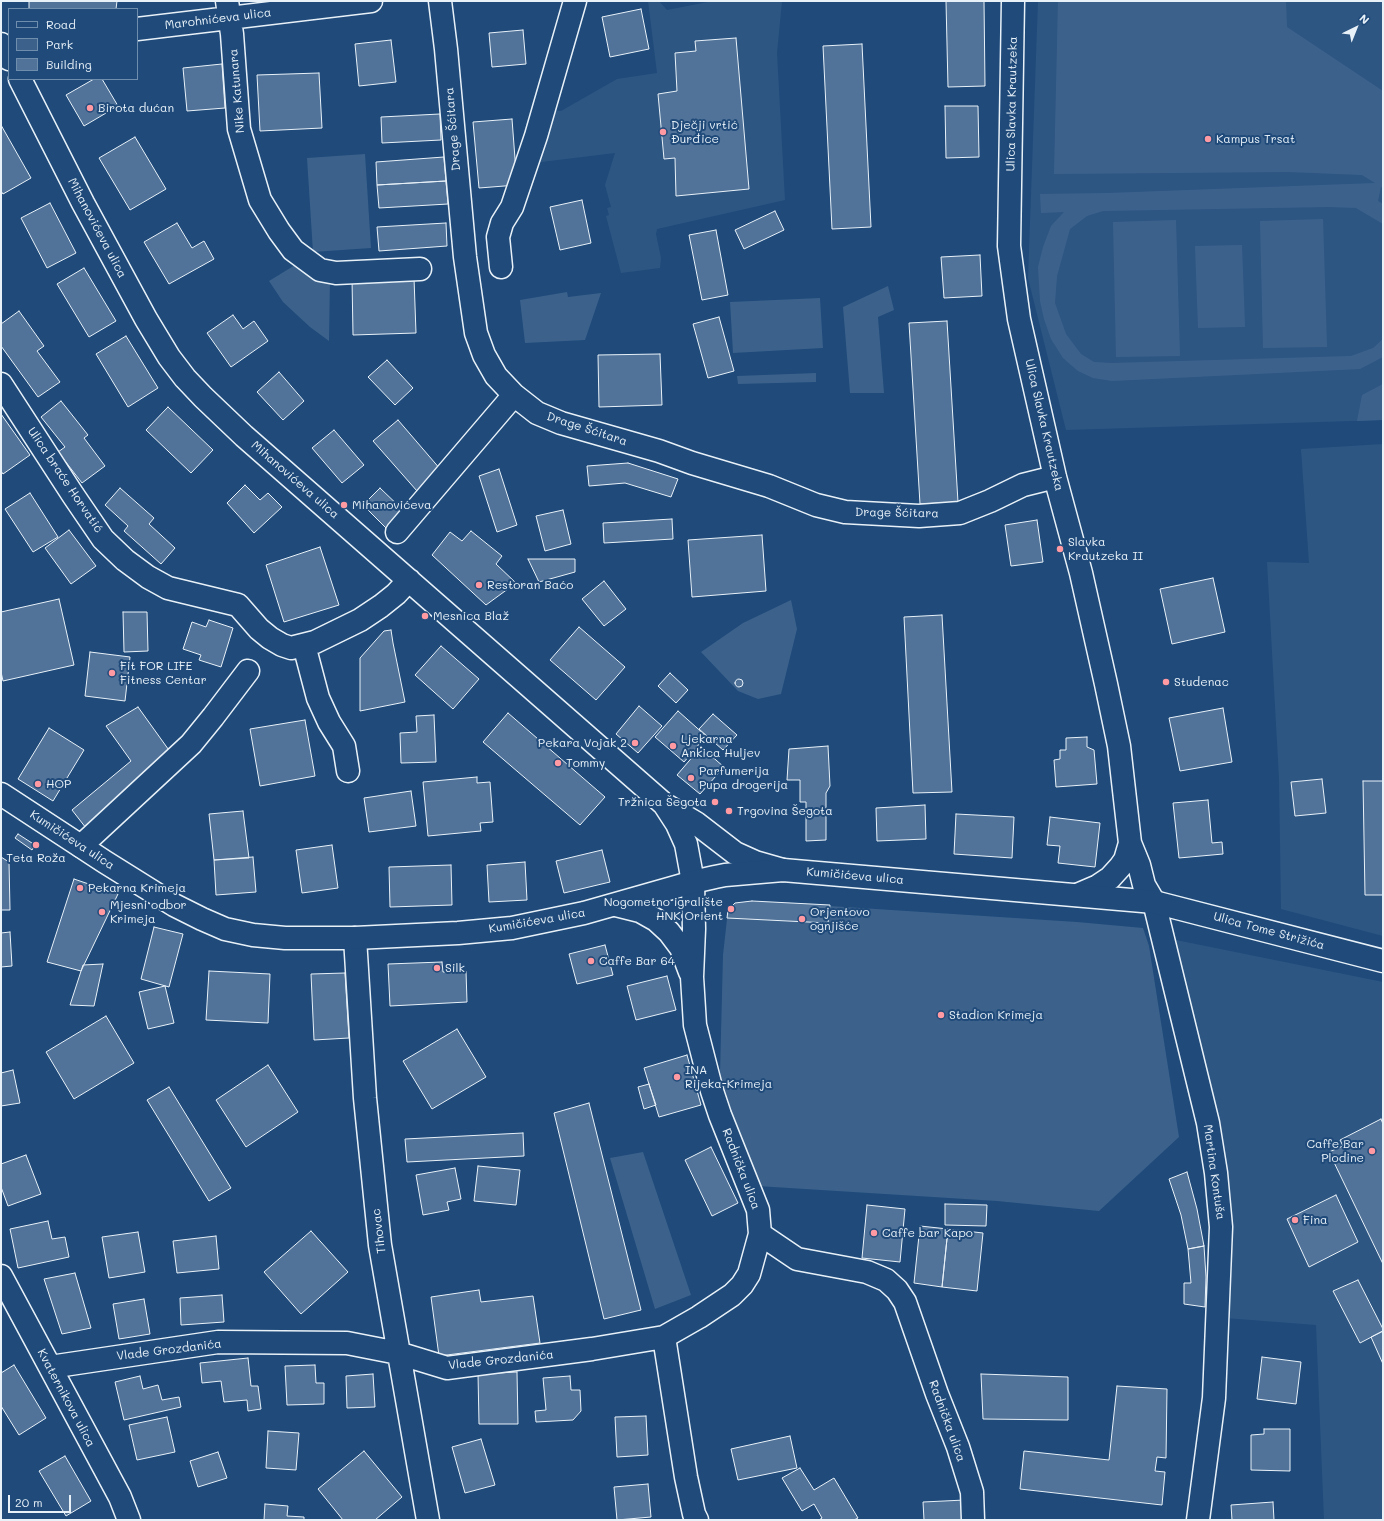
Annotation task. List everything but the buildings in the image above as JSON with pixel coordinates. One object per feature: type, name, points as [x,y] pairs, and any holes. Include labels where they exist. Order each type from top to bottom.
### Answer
[{"type":"street","name":"Marohnićeva ulica","points":[[138,29],[229,10],[371,1]]},
{"type":"street","name":"Drage Šćitara","points":[[440,1],[446,49],[465,257],[476,333],[487,360],[496,376],[514,395],[537,413],[561,423],[659,451],[692,463],[769,486],[816,505],[845,512],[919,516],[960,513],[990,501],[1023,485],[1055,477]]},
{"type":"street","points":[[501,267],[498,237],[502,223],[512,207],[536,136],[575,1]]},
{"type":"street","name":"Ulica Slavka Krautzeka","points":[[1013,1],[1009,246],[1019,319],[1055,477],[1082,573],[1106,684],[1119,746],[1130,843],[1139,865],[1144,885],[1154,902]]},
{"type":"street","name":"Nike Katunara","points":[[229,10],[239,129],[260,200],[279,231],[293,250],[320,270],[336,273],[420,269]]},
{"type":"street","name":"Mihanovićeva ulica","points":[[21,80],[83,203],[146,319],[169,357],[203,398],[244,436],[664,804],[696,823],[735,853],[755,862],[783,870]]},
{"type":"street","name":"Ulica braće Horvatić","points":[[1,384],[72,496],[103,539],[125,560],[148,577],[168,588],[238,605],[259,629],[282,645],[291,648],[315,642],[360,620],[396,594],[409,580]]},
{"type":"street","points":[[397,532],[514,395]]},
{"type":"street","points":[[304,645],[318,698],[329,722],[344,746],[348,771]]},
{"type":"street","points":[[81,846],[191,744],[248,671]]},
{"type":"street","name":"Kumičićeva ulica","points":[[1,794],[174,905],[225,929],[253,935],[285,938],[355,938],[458,934],[512,928],[584,913],[693,882],[725,875],[783,870],[1154,902]]},
{"type":"street","name":"Mihanovićeva ulica","points":[[664,804],[677,824],[686,844],[693,882]]},
{"type":"street","name":"Ulica Slavka Krautzeka","points":[[1077,895],[1098,886],[1110,878],[1125,860],[1130,843]]},
{"type":"street","name":"Radnička ulica","points":[[693,882],[694,929],[692,977],[695,1025],[712,1091],[720,1115],[758,1210],[760,1234],[797,1259],[868,1272],[886,1280],[898,1290],[905,1302],[937,1394],[958,1447],[972,1492],[973,1520]]},
{"type":"street","name":"Ulica Tome Strižića","points":[[1154,902],[1383,961]]},
{"type":"street","name":"Martina Kontuša","points":[[1154,902],[1208,1123],[1216,1173],[1221,1227],[1214,1398],[1198,1520]]},
{"type":"street","name":"Radnička ulica","points":[[616,905],[640,911],[656,920],[669,932],[681,948],[692,977]]},
{"type":"street","name":"Tihovac","points":[[355,938],[365,1098],[380,1245],[428,1520]]},
{"type":"street","name":"Vlade Grozdanića","points":[[50,1367],[218,1342],[347,1343],[398,1353],[447,1368],[592,1349],[664,1337],[699,1317],[732,1295],[742,1285],[749,1274],[760,1234]]},
{"type":"street","name":"Kvaternikova ulica","points":[[1,1276],[120,1497],[129,1520]]},
{"type":"street","points":[[664,1337],[687,1482],[697,1520]]},
{"type":"shaded area","name":"Dječji vrtić Đurđice","points":[[648,1],[659,1],[667,10],[713,1],[782,1],[777,53],[785,200],[657,229],[656,234],[661,258],[660,268],[621,273],[606,216],[609,215],[607,208],[611,207],[605,185],[615,153],[533,163],[554,111],[561,111],[617,79],[657,73]]},
{"type":"shaded area","name":"Kampus Trsat","points":[[1038,1],[1383,1],[1383,420],[1066,430],[1028,278]]},
{"type":"shaded area","points":[[1383,444],[1383,936],[1281,909],[1279,778],[1267,562],[1309,563],[1301,449]]},
{"type":"shaded area","points":[[1176,940],[1383,982],[1383,1520],[1324,1520],[1316,1325],[1225,1318],[1216,1145]]},
{"type":"green space","points":[[1058,1],[1286,1],[1287,27],[1383,91],[1383,188],[1381,187],[1378,201],[1383,204],[1383,224],[1356,208],[1329,207],[1103,211],[1087,216],[1070,229],[1057,276],[1055,303],[1066,334],[1081,354],[1094,362],[1112,363],[1351,356],[1373,348],[1383,339],[1383,357],[1360,369],[1112,381],[1093,378],[1078,371],[1063,358],[1051,339],[1044,319],[1040,301],[1038,267],[1043,247],[1051,226],[1064,212],[1041,213],[1040,194],[1108,193],[1375,183],[1362,175],[1288,172],[1054,174]]},
{"type":"green space","points":[[365,154],[371,248],[313,252],[307,158]]},
{"type":"green space","points":[[1323,219],[1327,347],[1263,348],[1260,221]]},
{"type":"green space","points":[[1176,220],[1180,356],[1116,357],[1113,222]]},
{"type":"green space","points":[[1242,245],[1245,327],[1198,328],[1195,246]]},
{"type":"green space","points":[[300,262],[330,278],[329,341],[310,327],[283,302],[269,281]]},
{"type":"green space","points":[[888,286],[894,310],[878,317],[884,393],[850,393],[843,307]]},
{"type":"green space","points":[[567,292],[568,297],[601,293],[585,340],[525,343],[520,300]]},
{"type":"green space","points":[[820,298],[823,348],[733,353],[730,302]]},
{"type":"green space","points":[[816,373],[816,382],[738,384],[737,376]]},
{"type":"green space","points":[[1383,384],[1383,420],[1357,421],[1362,395]]},
{"type":"green space","points":[[791,600],[797,629],[781,694],[758,699],[738,691],[701,652],[743,623]]},
{"type":"green space","name":"Stadion Krimeja","points":[[752,901],[1077,922],[1143,928],[1149,946],[1179,1137],[1099,1211],[997,1201],[757,1186],[749,1167],[720,1074],[723,955],[728,910],[735,903]]},
{"type":"green space","points":[[643,1152],[691,1295],[655,1309],[610,1158]]},
{"type":"place","name":"Birota dućan","points":[[90,108]]},
{"type":"place","name":"Dječji vrtić Đurđice","points":[[663,132]]},
{"type":"place","name":"Kampus Trsat","points":[[1208,139]]},
{"type":"place","name":"Mihanovićeva","points":[[344,505]]},
{"type":"place","name":"Slavka Krautzeka II","points":[[1060,549]]},
{"type":"place","name":"Restoran Baćo","points":[[479,585]]},
{"type":"place","name":"Mesnica Blaž","points":[[425,616]]},
{"type":"place","name":"Fit FOR LIFE Fitness Centar","points":[[112,673]]},
{"type":"place","name":"Studenac","points":[[1166,682]]},
{"type":"place","name":"Pekara Vojak 2","points":[[635,743]]},
{"type":"place","name":"Ljekarna Ankica Huljev","points":[[673,746]]},
{"type":"place","name":"Tommy","points":[[558,763]]},
{"type":"place","name":"Parfumerija Pupa drogerija","points":[[691,778]]},
{"type":"place","name":"HOP","points":[[38,784]]},
{"type":"place","name":"Tržnica Šegota","points":[[715,802]]},
{"type":"place","name":"Trgovina Šegota","points":[[729,811]]},
{"type":"place","name":"Teta Roža","points":[[36,845]]},
{"type":"place","name":"Pekarna Krimeja","points":[[80,888]]},
{"type":"place","name":"Nogometno igralište HNK Orient","points":[[731,909]]},
{"type":"place","name":"Mjesni odbor Krimeja","points":[[102,912]]},
{"type":"place","name":"Orjentovo ognjišće","points":[[802,919]]},
{"type":"place","name":"Caffe Bar 64","points":[[591,961]]},
{"type":"place","name":"Silk","points":[[437,968]]},
{"type":"place","name":"Stadion Krimeja","points":[[941,1015]]},
{"type":"place","name":"INA Rijeka-Krimeja","points":[[677,1077]]},
{"type":"place","name":"Caffe Bar Plodine","points":[[1372,1151]]},
{"type":"place","name":"Fina","points":[[1295,1220]]},
{"type":"place","name":"Caffe bar Kapo","points":[[874,1233]]}]
